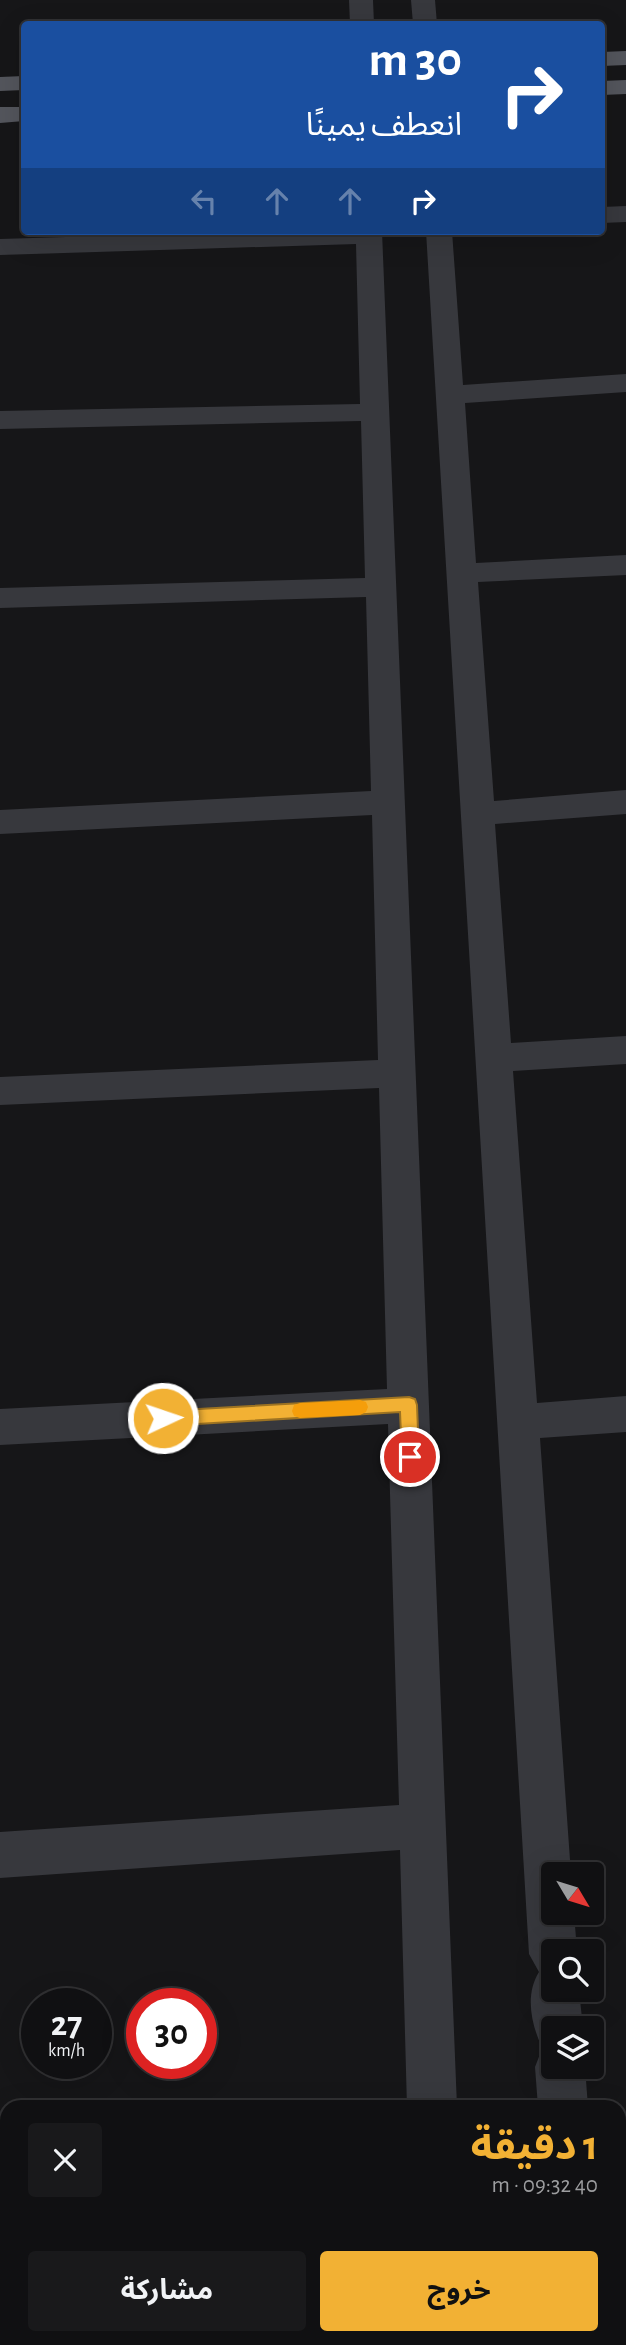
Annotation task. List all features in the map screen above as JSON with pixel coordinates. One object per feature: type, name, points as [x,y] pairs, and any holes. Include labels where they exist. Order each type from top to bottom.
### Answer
[{"type":"main road","points":[[605,59],[626,58]]},
{"type":"main road","points":[[0,84],[21,83]]},
{"type":"main road","points":[[605,88],[626,87]]},
{"type":"main road","points":[[0,115],[21,114]]},
{"type":"street","points":[[361,0],[362,21]]},
{"type":"street","points":[[423,0],[425,21]]},
{"type":"street","points":[[605,215],[626,214]]},
{"type":"street","points":[[0,247],[341,235]]},
{"type":"street","points":[[369,235],[432,2100]]},
{"type":"street","points":[[439,235],[552,1939]]},
{"type":"street","points":[[450,395],[626,383]]},
{"type":"street","points":[[0,420],[375,412]]},
{"type":"street","points":[[462,573],[626,565]]},
{"type":"street","points":[[0,598],[381,587]]},
{"type":"street","points":[[0,821],[388,802]]},
{"type":"street","points":[[478,814],[626,802]]},
{"type":"street","points":[[494,1058],[626,1050]]},
{"type":"street","points":[[0,1091],[397,1073]]},
{"type":"street","points":[[0,1427],[409,1405]]},
{"type":"street","points":[[518,1422],[626,1414]]},
{"type":"street","points":[[0,1855],[422,1826]]},
{"type":"street","points":[[562,2079],[563,2100]]},
{"type":"slow traffic","points":[[300,1411],[360,1407]]},
{"type":"route","points":[[163,1418],[409,1405],[410,1457]]}]
